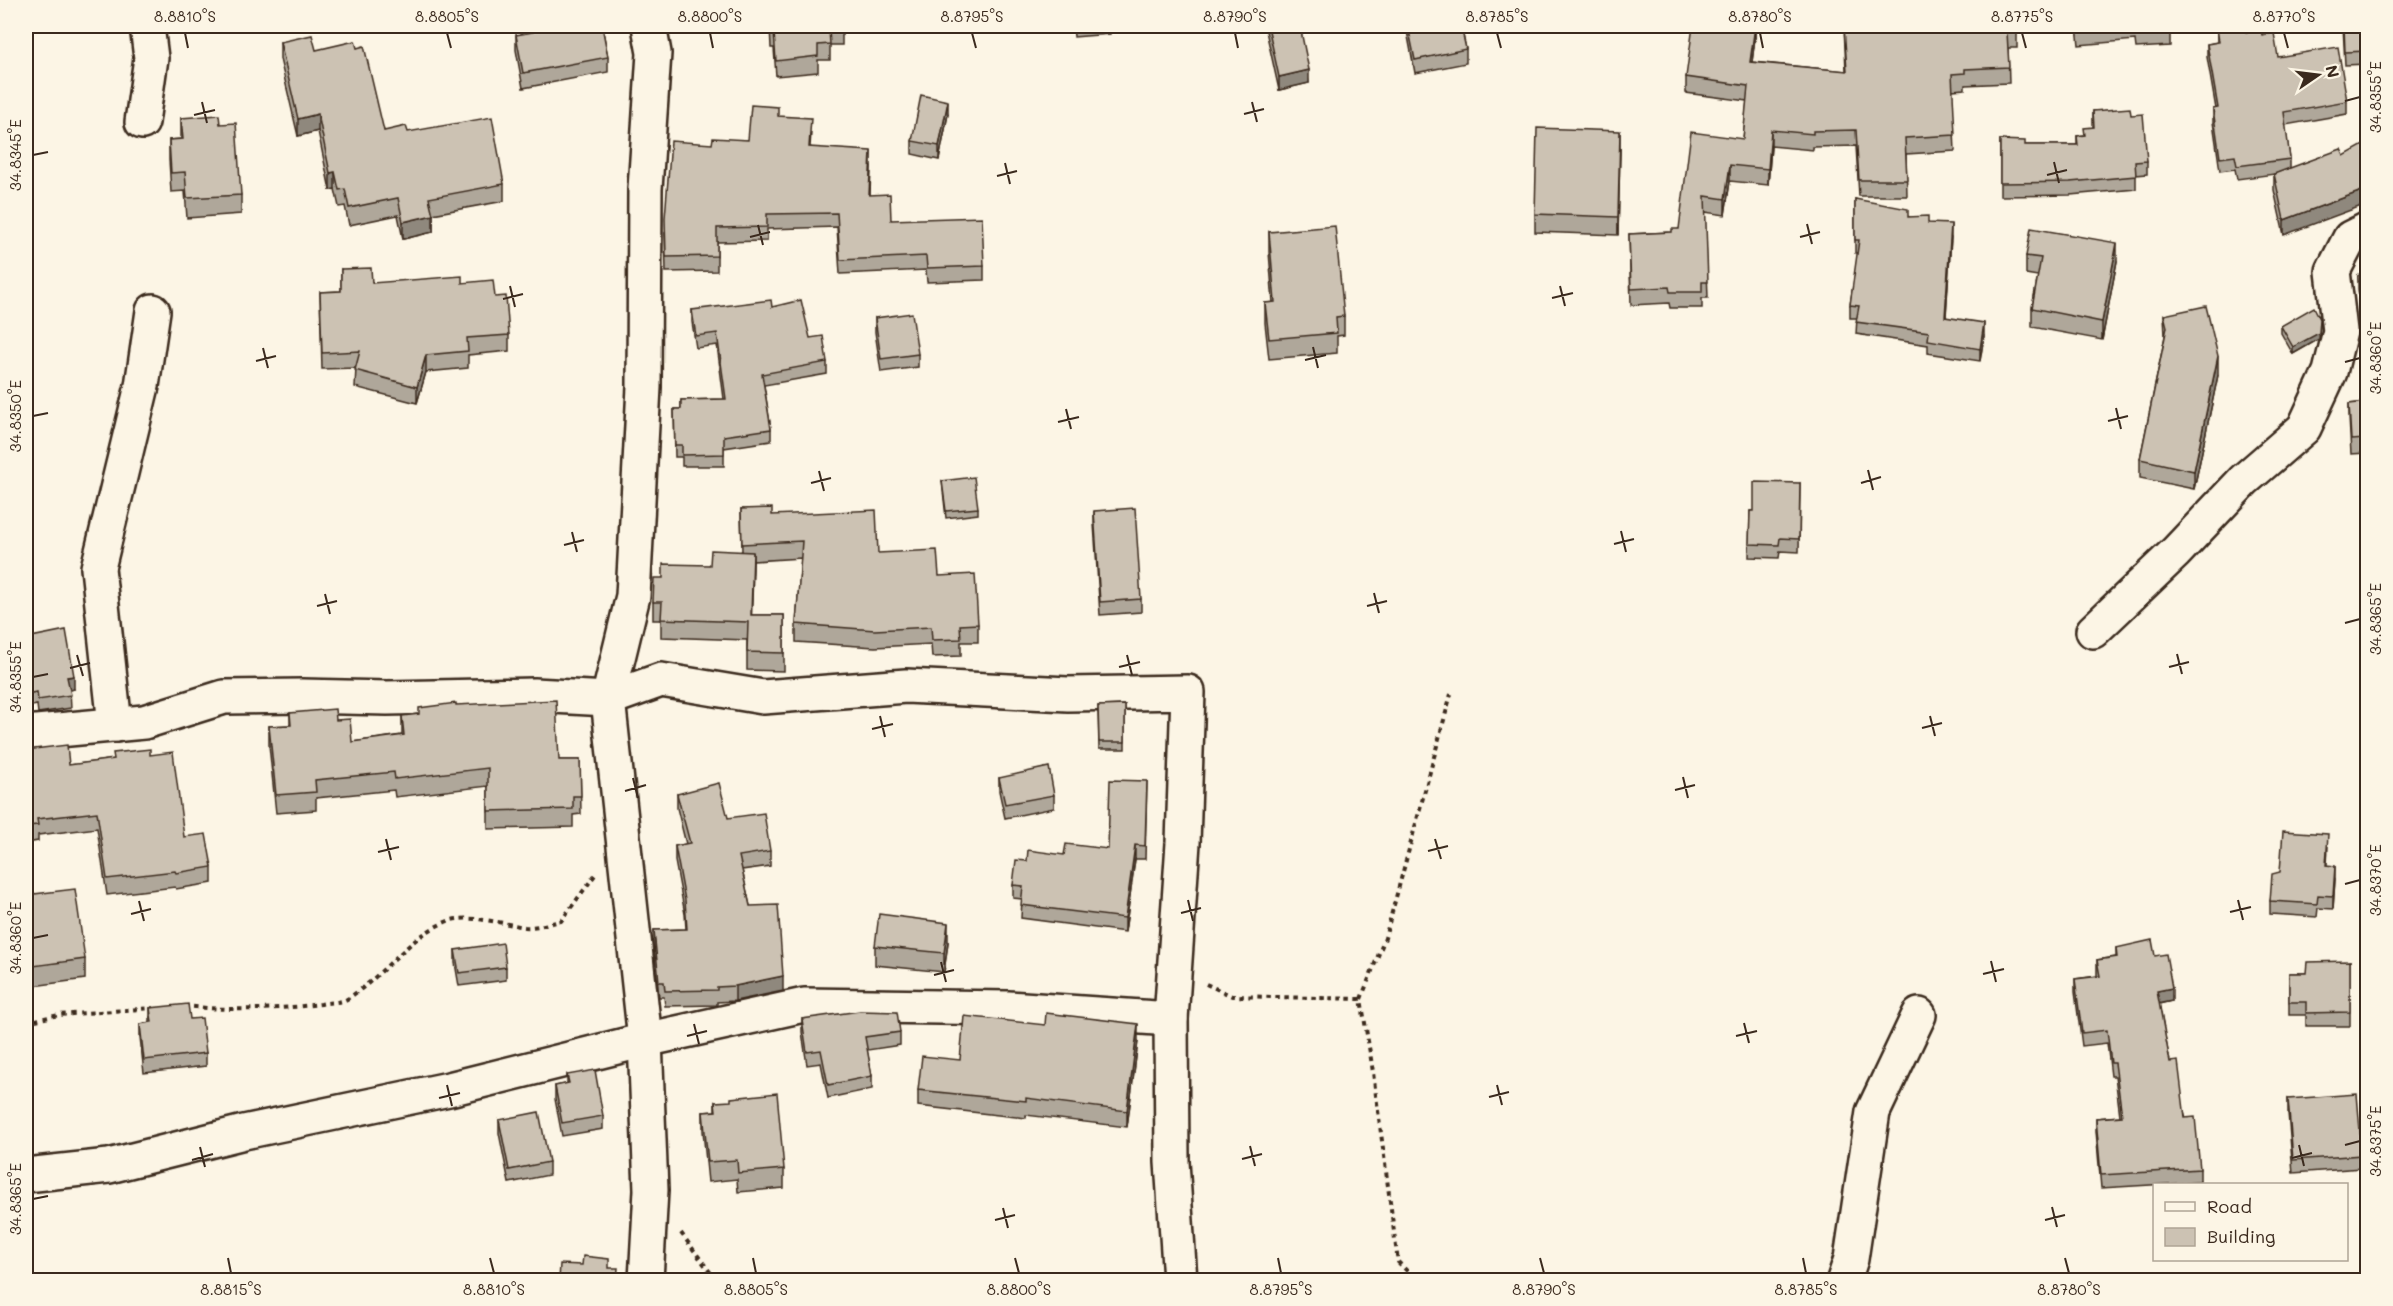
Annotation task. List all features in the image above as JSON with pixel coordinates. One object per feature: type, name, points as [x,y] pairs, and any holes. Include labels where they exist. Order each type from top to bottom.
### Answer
[{"type":"street","points":[[142,122],[151,58],[147,26]]},
{"type":"street","points":[[646,1281],[651,1190],[645,1040],[608,699],[633,596],[644,387],[645,189],[654,53],[649,26]]},
{"type":"street","points":[[2093,631],[2176,552],[2244,480],[2304,428],[2330,372],[2340,331],[2333,271],[2350,238],[2367,229]]},
{"type":"street","points":[[115,725],[98,568],[142,386],[153,311]]},
{"type":"street","points":[[26,733],[144,722],[224,697],[387,698],[534,695],[608,699],[661,680],[763,697],[906,686],[1068,694],[1188,692],[1183,843],[1171,1019],[1172,1162],[1180,1281]]},
{"type":"street","points":[[26,1175],[109,1166],[244,1132],[449,1089],[645,1040],[804,1005],[1008,1008],[1171,1019]]},
{"type":"street","points":[[1845,1281],[1851,1259],[1873,1112],[1919,1015]]},
{"type":"path","points":[[1416,1281],[1398,1262],[1361,999],[1385,938],[1451,694]]},
{"type":"path","points":[[183,1006],[236,1011],[287,1008],[345,1000],[430,930],[451,920],[498,920],[527,927],[561,921],[596,874]]},
{"type":"path","points":[[1173,969],[1232,996],[1361,999]]},
{"type":"path","points":[[26,1022],[59,1015],[161,1008]]},
{"type":"building","points":[[532,26],[602,26],[608,57],[523,73],[516,35],[533,32]]},
{"type":"building","points":[[771,26],[842,26],[842,29],[829,30],[830,44],[818,45],[818,56],[776,61],[774,32],[771,33]]},
{"type":"building","points":[[1268,26],[1300,26],[1309,70],[1279,77]]},
{"type":"building","points":[[1408,26],[1461,26],[1466,49],[1415,60]]},
{"type":"building","points":[[1693,26],[1755,26],[1750,62],[1847,71],[1844,26],[2017,26],[2017,32],[2007,32],[2009,67],[1965,69],[1965,73],[1952,74],[1955,135],[1905,138],[1907,180],[1859,180],[1856,130],[1813,131],[1813,134],[1771,130],[1768,169],[1730,165],[1725,199],[1705,196],[1708,282],[1702,282],[1702,292],[1670,292],[1669,287],[1631,289],[1629,234],[1672,232],[1672,229],[1679,229],[1691,132],[1743,139],[1748,86],[1686,77]]},
{"type":"building","points":[[2078,26],[2132,26],[2079,30]]},
{"type":"building","points":[[2135,26],[2170,26],[2170,30],[2136,33]]},
{"type":"building","points":[[2245,26],[2246,32],[2261,30],[2262,35],[2274,33],[2278,57],[2338,47],[2347,101],[2284,112],[2290,159],[2237,166],[2235,156],[2220,158],[2213,109],[2218,108],[2207,44],[2219,42],[2217,28]]},
{"type":"building","points":[[2344,26],[2367,26],[2367,51],[2345,52]]},
{"type":"building","points":[[312,35],[316,50],[355,41],[357,48],[364,46],[384,131],[406,126],[408,132],[492,117],[504,184],[429,198],[433,215],[403,222],[398,198],[349,208],[345,189],[339,190],[335,172],[330,173],[318,114],[298,119],[280,42]]},
{"type":"building","points":[[921,95],[948,101],[939,146],[912,141]]},
{"type":"building","points":[[751,105],[778,107],[778,116],[811,118],[809,147],[871,151],[869,195],[890,194],[891,220],[982,217],[984,266],[927,268],[926,256],[840,260],[837,213],[767,214],[767,227],[717,228],[717,256],[666,257],[665,218],[671,141],[712,144],[713,138],[748,140]]},
{"type":"building","points":[[2130,108],[2131,115],[2143,114],[2147,161],[2135,162],[2136,176],[2070,182],[2000,183],[2000,140],[2025,141],[2025,145],[2078,145],[2077,136],[2085,135],[2084,128],[2094,127],[2093,111]]},
{"type":"building","points":[[219,115],[220,124],[236,123],[241,195],[187,198],[185,172],[171,173],[169,140],[183,139],[181,118]]},
{"type":"building","points":[[1537,128],[1620,131],[1618,217],[1535,214]]},
{"type":"building","points":[[2367,143],[2367,189],[2284,220],[2274,174],[2341,149],[2344,156]]},
{"type":"building","points":[[1855,199],[1908,209],[1908,217],[1928,216],[1928,223],[1951,224],[1945,317],[1984,323],[1980,349],[1928,340],[1929,332],[1856,322],[1859,306],[1850,305],[1859,240],[1855,240]]},
{"type":"building","points":[[1335,226],[1344,316],[1336,317],[1337,333],[1269,339],[1265,303],[1275,302],[1269,232]]},
{"type":"building","points":[[2031,228],[2117,243],[2102,322],[2032,308],[2041,258],[2026,256]]},
{"type":"building","points":[[371,268],[372,283],[462,276],[462,283],[493,280],[495,297],[506,296],[509,335],[467,338],[468,351],[426,355],[417,387],[355,370],[360,351],[322,353],[320,292],[341,291],[341,269]]},
{"type":"building","points":[[2367,271],[2367,331],[2364,331],[2358,276]]},
{"type":"building","points":[[771,300],[772,307],[801,300],[810,338],[823,336],[827,362],[762,374],[771,429],[724,436],[724,454],[682,455],[682,445],[675,445],[674,409],[681,409],[681,400],[726,399],[717,333],[696,336],[692,310]]},
{"type":"building","points":[[2206,306],[2218,356],[2194,471],[2140,459],[2167,327],[2164,315]]},
{"type":"building","points":[[2314,307],[2320,319],[2319,333],[2293,347],[2281,326]]},
{"type":"building","points":[[912,313],[918,354],[881,359],[875,318]]},
{"type":"building","points":[[2367,402],[2367,439],[2351,440],[2349,404]]},
{"type":"building","points":[[974,477],[978,508],[946,511],[942,481]]},
{"type":"building","points":[[1754,482],[1800,483],[1799,539],[1780,538],[1779,545],[1749,544],[1750,511],[1754,511]]},
{"type":"building","points":[[772,508],[772,515],[876,510],[878,553],[937,550],[939,576],[975,574],[978,624],[960,625],[961,639],[932,640],[931,627],[875,630],[796,624],[802,541],[742,544],[741,509]]},
{"type":"building","points":[[1135,508],[1141,599],[1100,602],[1094,511]]},
{"type":"building","points":[[711,550],[753,552],[751,615],[784,615],[784,653],[747,652],[748,622],[661,619],[662,602],[653,602],[654,578],[663,578],[663,564],[710,565]]},
{"type":"building","points":[[66,630],[74,676],[67,677],[71,695],[38,700],[37,692],[26,694],[26,633],[30,632],[31,637]]},
{"type":"building","points":[[556,700],[559,760],[580,760],[581,796],[573,796],[573,809],[488,811],[488,768],[395,779],[394,772],[315,780],[316,792],[276,795],[269,726],[291,725],[290,713],[335,709],[336,720],[350,719],[352,742],[404,735],[402,716],[419,714],[419,708],[456,703],[456,705]]},
{"type":"building","points":[[1125,705],[1125,742],[1099,742],[1098,706]]},
{"type":"building","points":[[67,745],[69,765],[114,759],[113,753],[150,749],[150,755],[173,752],[184,837],[206,834],[212,867],[176,873],[175,871],[107,879],[97,812],[37,819],[38,825],[26,826],[26,750]]},
{"type":"building","points":[[1049,767],[1054,795],[1005,804],[999,778]]},
{"type":"building","points":[[1110,780],[1147,781],[1145,846],[1135,845],[1125,918],[1021,905],[1023,886],[1013,885],[1016,860],[1027,861],[1028,850],[1064,855],[1066,844],[1108,849]]},
{"type":"building","points":[[719,783],[728,818],[764,813],[770,851],[739,856],[750,906],[778,905],[783,976],[735,986],[717,987],[717,990],[665,991],[664,982],[659,982],[654,930],[687,929],[685,900],[675,846],[690,843],[677,794]]},
{"type":"building","points":[[2283,831],[2328,834],[2326,865],[2335,866],[2333,896],[2318,895],[2317,904],[2270,901],[2272,874],[2280,872]]},
{"type":"building","points":[[75,889],[85,959],[26,967],[26,895]]},
{"type":"building","points":[[879,914],[948,923],[944,953],[875,946]]},
{"type":"building","points":[[2152,940],[2155,956],[2166,954],[2172,988],[2157,991],[2170,1062],[2178,1061],[2185,1118],[2195,1117],[2200,1169],[2101,1175],[2096,1118],[2122,1116],[2115,1063],[2111,1063],[2107,1030],[2082,1033],[2075,979],[2100,976],[2097,960],[2117,957],[2116,948]]},
{"type":"building","points":[[503,943],[506,967],[459,973],[455,950]]},
{"type":"building","points":[[2350,961],[2350,1012],[2306,1013],[2306,1002],[2289,1002],[2289,973],[2306,973],[2307,962]]},
{"type":"building","points":[[188,1004],[190,1019],[202,1018],[206,1053],[144,1060],[140,1024],[152,1022],[150,1008]]},
{"type":"building","points":[[860,1011],[897,1012],[900,1032],[865,1037],[872,1076],[828,1085],[821,1050],[807,1052],[802,1019]]},
{"type":"building","points":[[1046,1013],[1138,1024],[1127,1111],[1026,1098],[1026,1101],[918,1090],[922,1056],[960,1060],[964,1016],[1045,1025]]},
{"type":"building","points":[[595,1070],[603,1116],[562,1123],[555,1086],[569,1083],[567,1075]]},
{"type":"building","points":[[777,1093],[784,1169],[738,1173],[737,1160],[708,1162],[703,1112],[716,1111],[715,1102]]},
{"type":"building","points":[[2357,1094],[2362,1155],[2293,1160],[2288,1099]]},
{"type":"building","points":[[539,1112],[549,1162],[509,1170],[499,1120]]},
{"type":"building","points":[[583,1256],[609,1259],[609,1268],[618,1268],[617,1281],[559,1281],[560,1264],[582,1265]]}]
